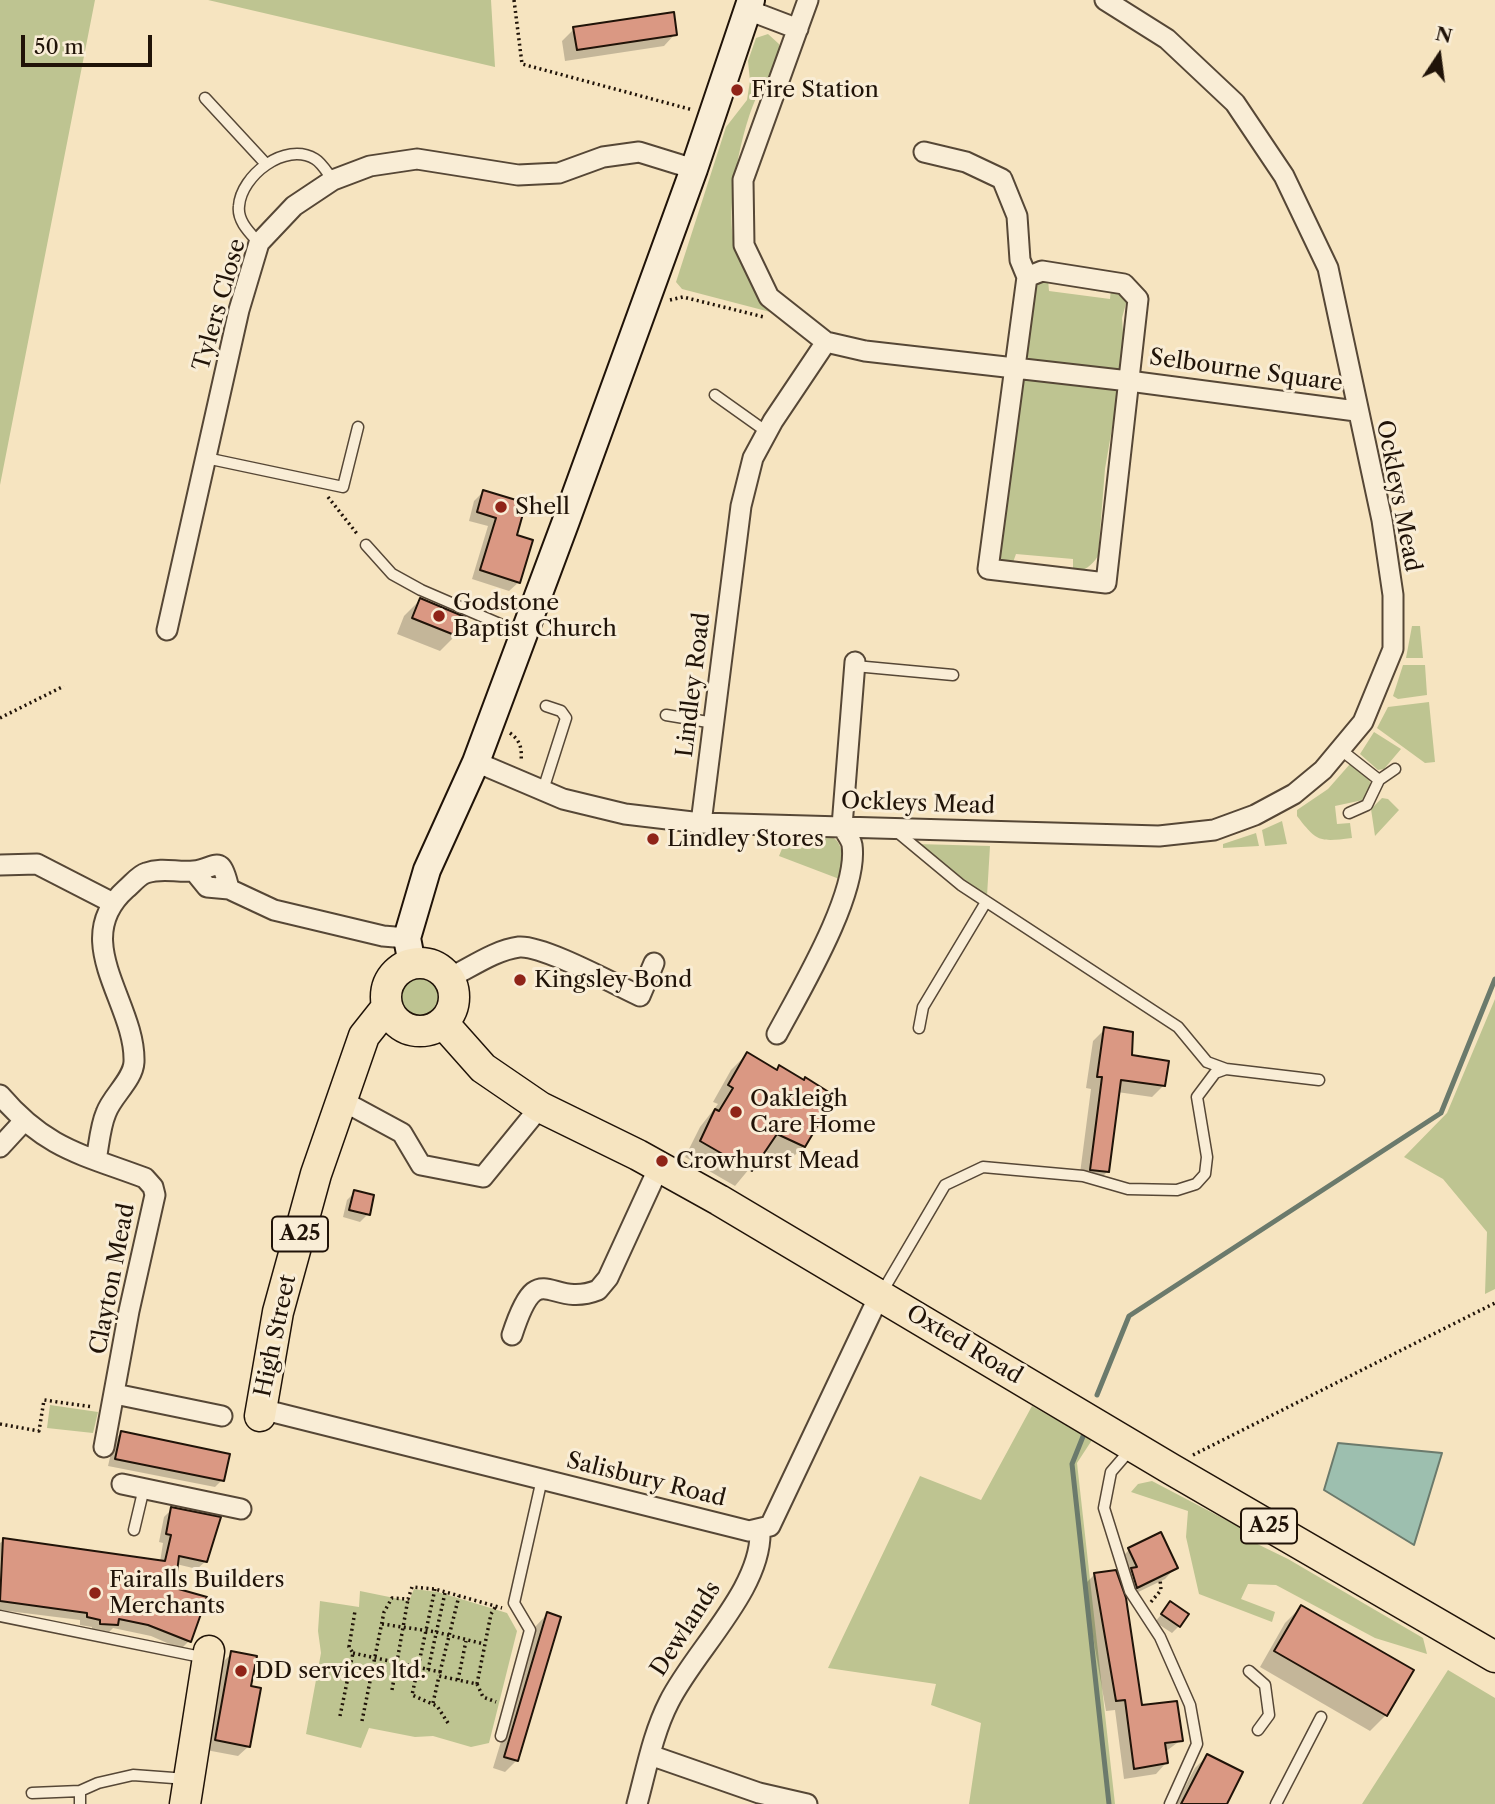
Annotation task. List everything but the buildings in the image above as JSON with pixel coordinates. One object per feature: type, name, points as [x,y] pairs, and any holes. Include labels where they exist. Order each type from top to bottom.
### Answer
[{"type":"main road","points":[[409,951],[449,978],[454,1003],[443,1023],[422,1032],[396,1018],[388,983],[409,951],[427,870],[476,762],[524,635],[694,170],[749,5]]},
{"type":"main road","name":"High Street","points":[[260,1413],[278,1312],[316,1174],[341,1100],[364,1036],[396,1018]]},
{"type":"main road","name":"Oxted Road","points":[[443,1023],[483,1068],[540,1107],[659,1167],[880,1294],[1171,1469],[1495,1657]]},
{"type":"main road","points":[[186,1791],[208,1655]]},
{"type":"street","points":[[808,0],[743,180],[744,245],[769,297],[826,342]]},
{"type":"street","name":"Ockleys Mead","points":[[701,823],[1159,836],[1214,830],[1255,815],[1294,794],[1323,770],[1363,722],[1393,649],[1393,595],[1382,520],[1356,411],[1346,343],[1328,268],[1284,176],[1235,103],[1167,39],[1105,0]]},
{"type":"street","points":[[749,5],[798,29]]},
{"type":"street","name":"Tylers Close","points":[[167,630],[239,310],[259,243],[294,206],[333,180],[370,166],[417,159],[518,175],[559,173],[603,158],[639,152],[694,170]]},
{"type":"street","points":[[923,152],[967,162],[1002,179],[1017,216],[1020,260],[1027,277]]},
{"type":"street","name":"Selbourne Square","points":[[1042,271],[1124,284],[1138,299],[1106,583],[988,569],[1012,369],[1027,277],[1042,271]]},
{"type":"street","name":"Selbourne Square","points":[[826,342],[865,351],[1129,381],[1356,411]]},
{"type":"street","name":"Lindley Road","points":[[701,823],[741,506],[753,458],[826,342]]},
{"type":"street","points":[[777,1034],[813,966],[850,873],[852,844],[842,826],[855,664]]},
{"type":"street","points":[[476,762],[543,790],[625,814],[701,823]]},
{"type":"street","points":[[96,1160],[106,1112],[134,1066],[133,1037],[114,992],[101,941],[111,902],[144,873],[167,868],[194,871],[211,863],[226,873],[229,889],[274,910],[383,936],[409,951]]},
{"type":"street","points":[[0,865],[37,864],[111,902]]},
{"type":"street","points":[[449,978],[503,951],[521,947],[545,953],[640,996],[654,963]]},
{"type":"street","name":"Clayton Mead","points":[[0,1095],[23,1122],[64,1149],[145,1178],[153,1187],[155,1195],[129,1311],[104,1447]]},
{"type":"street","points":[[341,1100],[402,1133],[421,1165],[483,1177],[540,1107]]},
{"type":"street","points":[[0,1147],[23,1122]]},
{"type":"street","points":[[512,1335],[520,1308],[529,1294],[544,1289],[588,1294],[597,1290],[608,1278],[659,1167]]},
{"type":"street","points":[[760,1530],[770,1526],[880,1294]]},
{"type":"street","points":[[114,1402],[222,1416]]},
{"type":"street","name":"Salisbury Road","points":[[260,1413],[749,1531],[760,1530]]},
{"type":"street","points":[[122,1484],[241,1509]]},
{"type":"street","name":"Dewlands","points":[[637,1804],[650,1755],[669,1702],[728,1615],[761,1549],[760,1530]]},
{"type":"street","points":[[650,1755],[759,1793],[807,1804]]},
{"type":"lane","points":[[205,98],[266,164]]},
{"type":"lane","points":[[259,243],[244,227],[238,208],[246,183],[266,164],[295,154],[316,159],[333,180]]},
{"type":"lane","points":[[715,395],[767,432]]},
{"type":"lane","points":[[206,458],[343,487],[358,427]]},
{"type":"lane","points":[[366,545],[392,574],[433,596],[524,635]]},
{"type":"lane","points":[[855,664],[953,675]]},
{"type":"lane","points":[[543,790],[566,718],[561,711],[546,706]]},
{"type":"lane","points":[[666,715],[714,723]]},
{"type":"lane","points":[[1340,750],[1379,780]]},
{"type":"lane","points":[[1349,813],[1358,812],[1367,805],[1379,780],[1395,769]]},
{"type":"lane","points":[[894,829],[985,902],[1178,1027],[1207,1062],[1226,1069],[1319,1080]]},
{"type":"lane","points":[[919,1028],[923,1007],[985,902]]},
{"type":"lane","points":[[880,1294],[945,1185],[983,1167],[1083,1176],[1128,1189],[1178,1190],[1196,1184],[1205,1174],[1207,1157],[1198,1097],[1215,1073],[1226,1069]]},
{"type":"lane","points":[[1134,1445],[1111,1472],[1104,1508],[1129,1591],[1160,1637],[1189,1705],[1197,1744],[1170,1804]]},
{"type":"lane","points":[[501,1736],[530,1630],[514,1603],[542,1479]]},
{"type":"lane","points":[[134,1530],[144,1488]]},
{"type":"lane","points":[[0,1616],[208,1655]]},
{"type":"lane","points":[[1249,1671],[1265,1685],[1269,1715],[1258,1730]]},
{"type":"lane","points":[[1276,1804],[1321,1717]]},
{"type":"lane","points":[[32,1793],[80,1791],[98,1783],[133,1775],[186,1791]]},
{"type":"lane","points":[[80,1791],[80,1804]]},
{"type":"path","points":[[514,0],[522,64],[712,116]]},
{"type":"path","points":[[665,310],[673,298],[683,296],[761,317],[794,317]]},
{"type":"path","points":[[315,481],[366,545]]},
{"type":"path","points":[[0,718],[64,686]]},
{"type":"path","points":[[501,738],[506,729],[518,738],[522,747],[521,767],[511,762]]},
{"type":"path","points":[[1171,1469],[1495,1303]]},
{"type":"path","points":[[0,1424],[39,1431],[44,1400],[114,1402]]},
{"type":"path","points":[[392,1690],[412,1587],[436,1589],[503,1609],[514,1603]]},
{"type":"path","points":[[436,1589],[412,1695],[433,1703],[448,1723]]},
{"type":"path","points":[[428,1670],[445,1592]]},
{"type":"path","points":[[433,1703],[459,1596]]},
{"type":"path","points":[[362,1721],[382,1624],[392,1598],[408,1599]]},
{"type":"path","points":[[496,1606],[491,1614],[477,1684],[483,1697],[508,1706]]},
{"type":"path","points":[[355,1611],[349,1647],[353,1653],[419,1667],[477,1684]]},
{"type":"path","points":[[382,1624],[448,1634],[484,1644]]},
{"type":"path","points":[[458,1680],[466,1641]]},
{"type":"path","points":[[340,1716],[353,1653]]},
{"type":"green space","points":[[0,0],[95,0],[0,485]]},
{"type":"green space","points":[[208,0],[491,0],[495,67]]},
{"type":"green space","points":[[768,34],[779,44],[779,58],[759,92],[746,125],[736,169],[732,214],[736,248],[774,313],[682,289],[676,282],[726,127],[747,100],[750,81],[748,61],[756,38]]},
{"type":"green space","points":[[1048,279],[1049,291],[1110,299],[1111,289],[1128,296],[1122,318],[1125,362],[1118,374],[1023,363],[1035,282]]},
{"type":"green space","points":[[1027,377],[1111,385],[1118,393],[1105,469],[1098,556],[1081,570],[1073,572],[1073,559],[1016,554],[1012,565],[1001,562],[996,556],[1009,495],[1021,379]]},
{"type":"green space","points":[[1412,626],[1420,626],[1423,658],[1406,658]]},
{"type":"green space","points":[[1403,665],[1425,665],[1427,695],[1398,699],[1393,696]]},
{"type":"green space","points":[[1429,702],[1435,762],[1425,763],[1377,728],[1388,707]]},
{"type":"green space","points":[[1374,732],[1401,749],[1384,769],[1378,770],[1360,754]]},
{"type":"green space","points":[[1350,764],[1369,779],[1371,786],[1363,800],[1335,806],[1337,824],[1350,823],[1352,838],[1325,840],[1314,835],[1304,825],[1297,816],[1297,810],[1328,789]]},
{"type":"green space","points":[[1382,798],[1388,799],[1399,810],[1375,836],[1371,809]]},
{"type":"green space","points":[[1282,821],[1287,844],[1265,846],[1262,830]]},
{"type":"green space","points":[[1256,833],[1259,846],[1223,848],[1223,844]]},
{"type":"green space","points":[[788,834],[826,835],[833,838],[841,851],[842,880],[779,856]]},
{"type":"green space","points":[[916,844],[990,846],[987,896]]},
{"type":"green space","points":[[420,974],[437,981],[444,998],[437,1015],[420,1022],[403,1015],[396,998],[403,981]]},
{"type":"green space","points":[[1495,999],[1495,1289],[1485,1294],[1487,1232],[1443,1179],[1404,1157],[1447,1113]]},
{"type":"green space","points":[[50,1405],[98,1412],[93,1433],[47,1428]]},
{"type":"green space","points":[[1032,1406],[1092,1440],[1077,1463],[1115,1804],[969,1804],[981,1723],[931,1705],[936,1684],[828,1668],[920,1476],[981,1500]]},
{"type":"green space","points":[[1152,1481],[1247,1531],[1245,1538],[1288,1559],[1423,1638],[1427,1654],[1375,1638],[1276,1585],[1248,1584],[1241,1599],[1275,1612],[1272,1622],[1199,1594],[1186,1537],[1188,1511],[1131,1492],[1138,1484]]},
{"type":"green space","points":[[414,1589],[438,1592],[507,1613],[517,1631],[489,1743],[471,1747],[433,1736],[415,1737],[369,1728],[361,1748],[306,1734],[321,1653],[318,1631],[320,1601],[359,1607],[360,1591],[409,1601]]},
{"type":"green space","points":[[1448,1670],[1495,1698],[1495,1804],[1362,1804]]},
{"type":"shaded area","points":[[1338,1443],[1442,1453],[1414,1545],[1324,1490]]},
{"type":"waterway","points":[[1097,1395],[1129,1316],[1441,1113],[1495,979]]},
{"type":"waterway","points":[[1084,1434],[1072,1464],[1109,1804]]},
{"type":"place","name":"Fire Station","points":[[737,90]]},
{"type":"place","name":"Shell","points":[[501,507]]},
{"type":"place","name":"Godstone Baptist Church","points":[[439,616]]},
{"type":"place","name":"Lindley Stores","points":[[653,839]]},
{"type":"place","name":"Kingsley Bond","points":[[520,980]]},
{"type":"place","name":"Oakleigh Care Home","points":[[736,1112]]},
{"type":"place","name":"Crowhurst Mead","points":[[662,1161]]},
{"type":"place","name":"Fairalls Builders Merchants","points":[[95,1593]]},
{"type":"place","name":"DD services ltd.","points":[[241,1671]]}]
